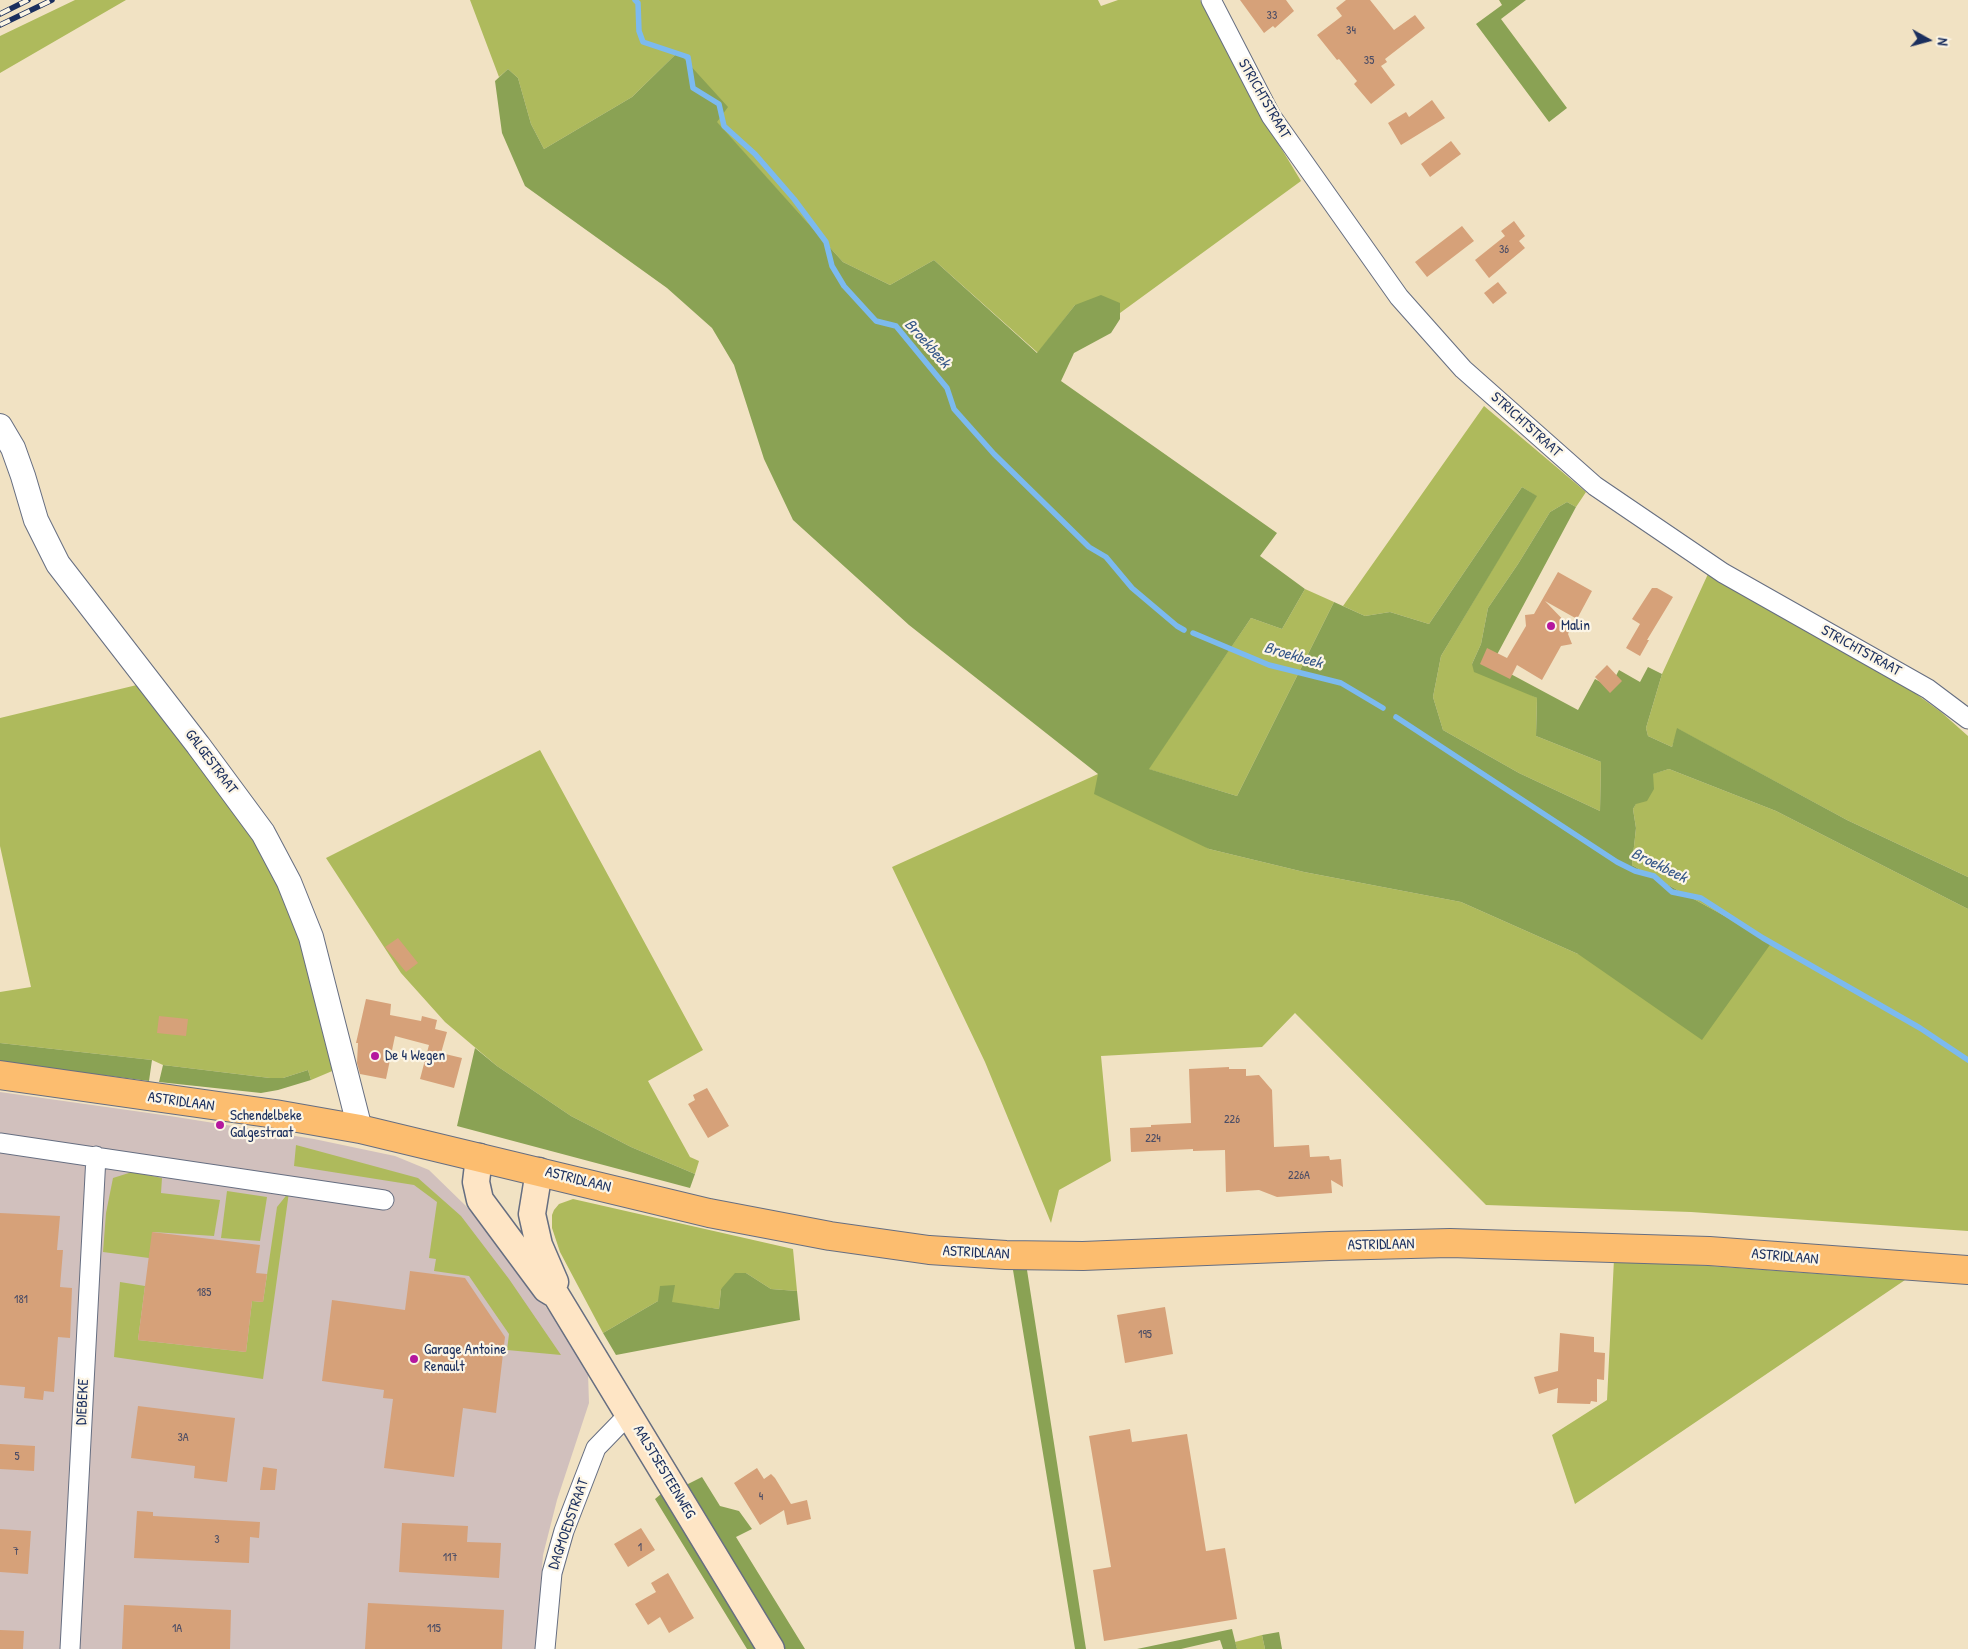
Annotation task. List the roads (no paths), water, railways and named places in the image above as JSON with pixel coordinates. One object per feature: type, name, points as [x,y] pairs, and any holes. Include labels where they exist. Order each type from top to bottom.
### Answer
[{"type":"main road","name":"ASTRIDLAAN","points":[[0,1075],[275,1114],[360,1130],[539,1171],[709,1213],[830,1236],[929,1250],[1006,1255],[1083,1256],[1330,1246],[1460,1244],[1709,1250],[1968,1270]]},
{"type":"main road","name":"AALSTSESTEENWEG","points":[[479,1157],[476,1182],[480,1200],[546,1289],[556,1295]]},
{"type":"main road","name":"AALSTSESTEENWEG","points":[[539,1171],[532,1214],[539,1245],[555,1281],[556,1295],[771,1649]]},
{"type":"street","name":"STRICHTSTRAAT","points":[[1211,0],[1270,116],[1399,296],[1463,369],[1594,486],[1723,573],[1928,689],[1968,719]]},
{"type":"street","name":"GALGESTRAAT","points":[[0,426],[13,448],[36,520],[58,564],[198,745],[263,833],[289,882],[311,937],[360,1130]]},
{"type":"street","points":[[0,1143],[384,1200]]},
{"type":"street","name":"DIEBEKE","points":[[70,1649],[96,1156]]},
{"type":"street","name":"DAGMOEDSTRAAT","points":[[545,1649],[552,1573],[564,1532],[596,1448],[629,1414]]},
{"type":"waterway","name":"Broekbeek","points":[[635,0],[638,3],[639,31],[643,42],[688,57],[693,88],[719,104],[724,126],[755,154],[794,199],[826,242],[832,266],[844,286],[876,321],[896,326],[947,388],[954,409],[994,454],[1089,547],[1106,557],[1132,588],[1184,630]]},
{"type":"waterway","name":"Broekbeek","points":[[1193,633],[1269,665],[1341,683],[1383,708]]},
{"type":"waterway","name":"Broekbeek","points":[[1396,717],[1617,862],[1635,871],[1654,876],[1672,892],[1701,898],[1763,938],[1920,1028],[1968,1060]]},
{"type":"railway","points":[[0,14],[28,0]]},
{"type":"railway","points":[[0,25],[52,0]]},
{"type":"place","name":"Malin","points":[[1551,626]]},
{"type":"place","name":"De 4 Wegen","points":[[375,1056]]},
{"type":"place","name":"Schendelbeke Galgestraat","points":[[220,1125]]},
{"type":"place","name":"Garage Antoine Renault","points":[[414,1359]]}]
